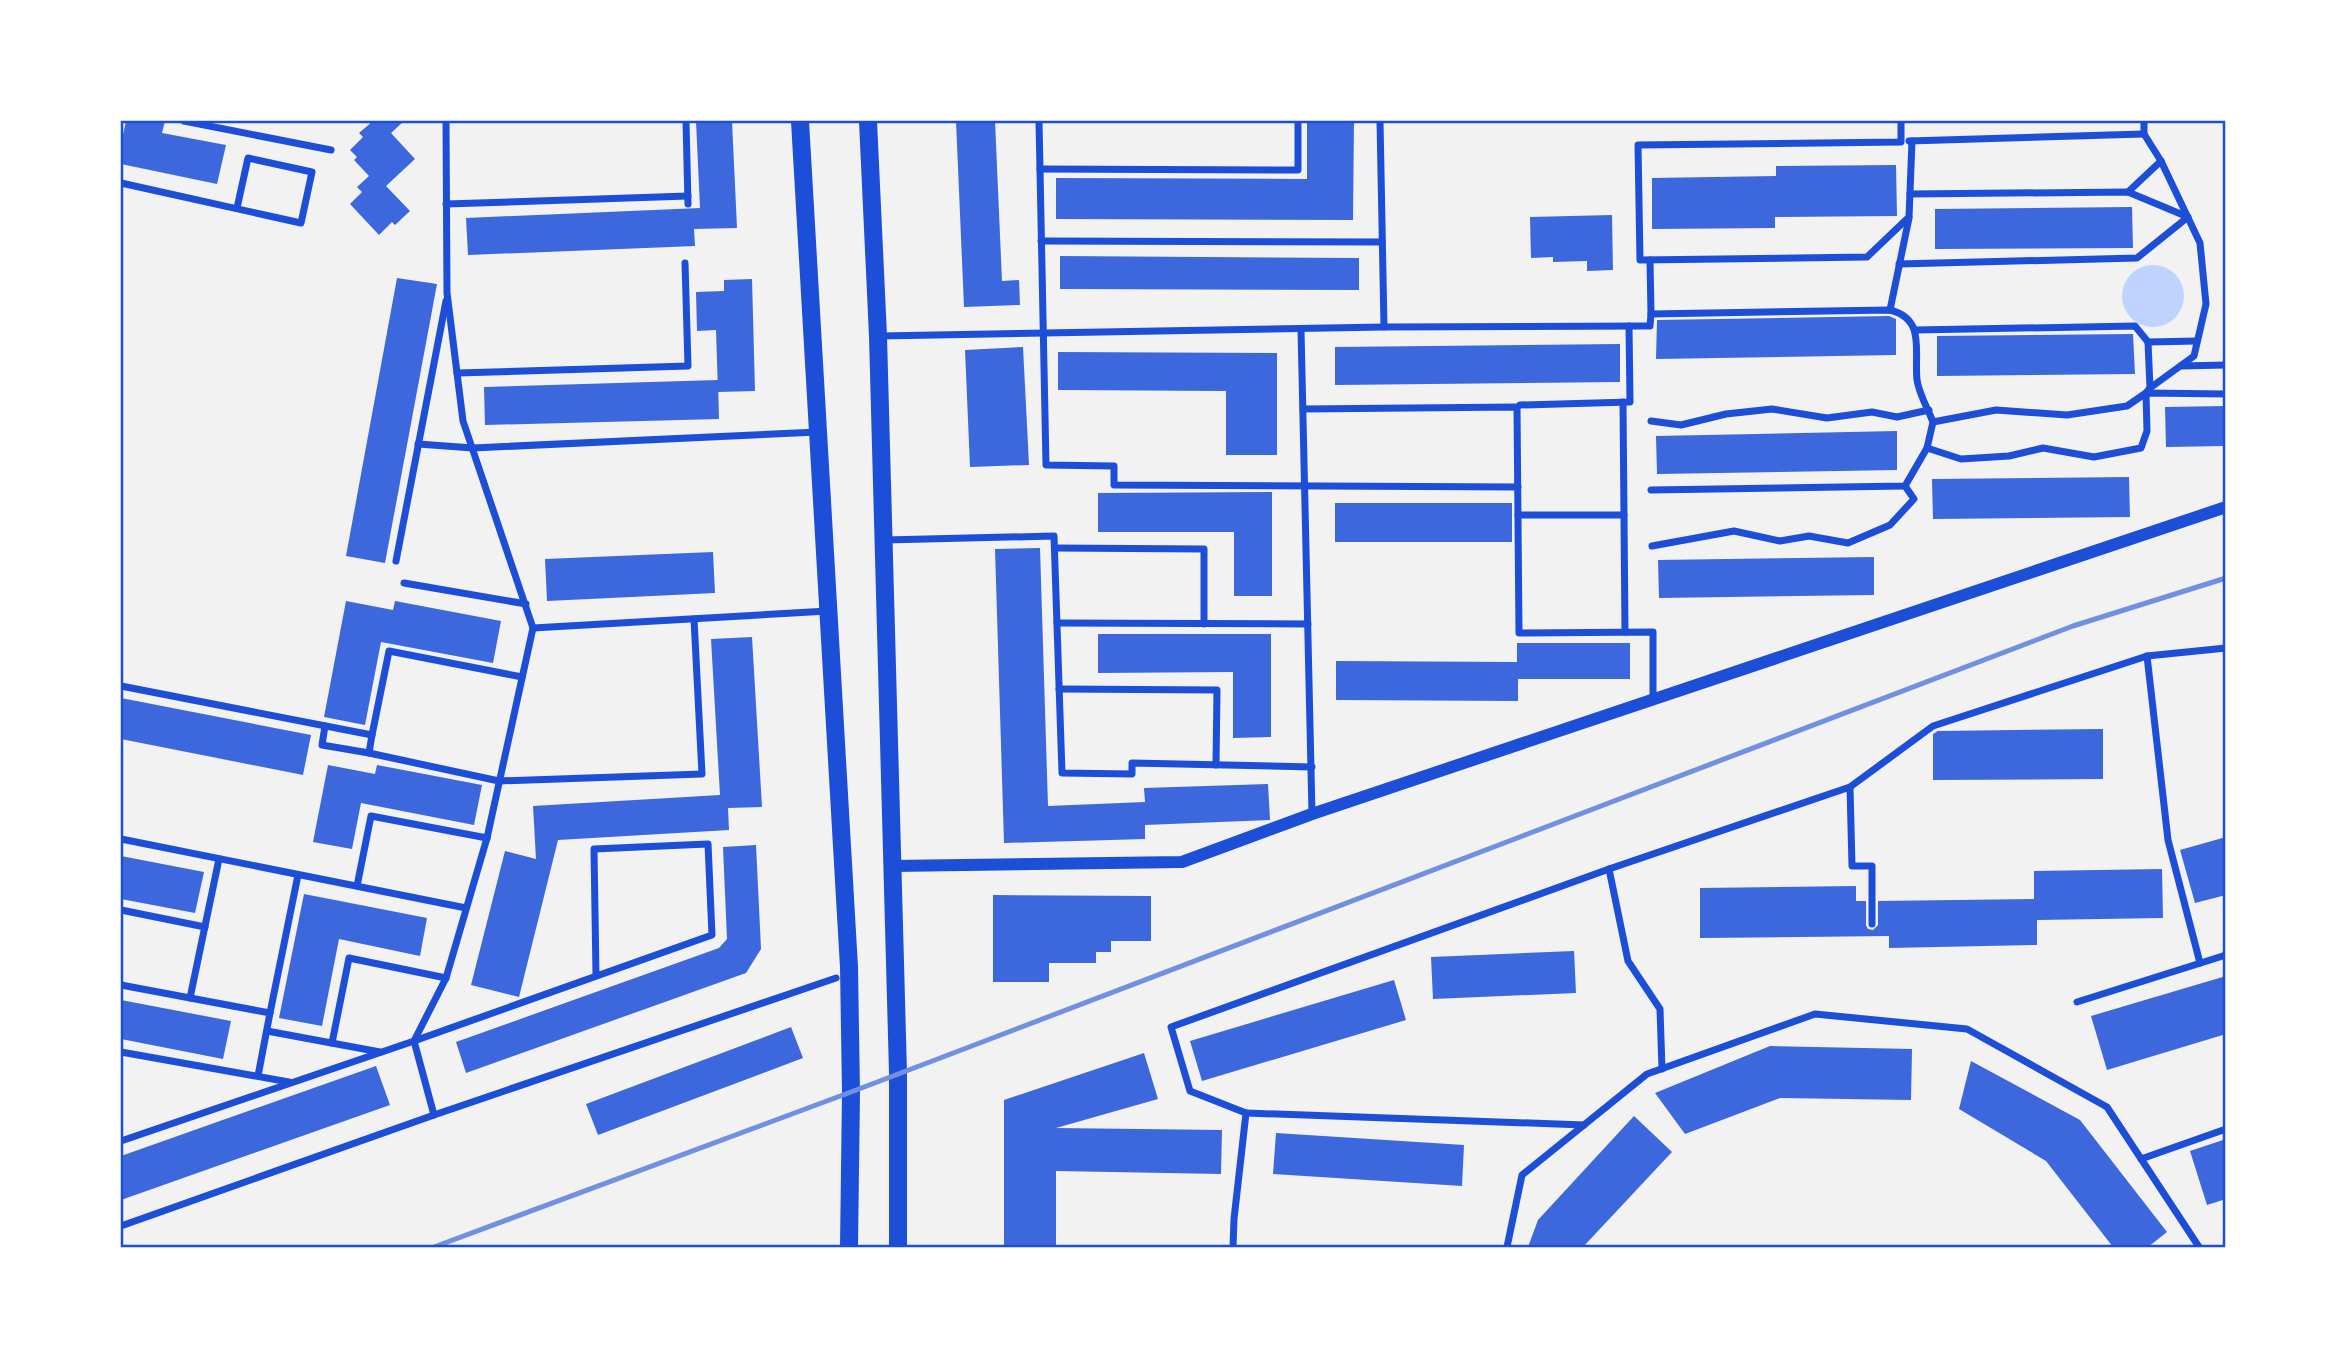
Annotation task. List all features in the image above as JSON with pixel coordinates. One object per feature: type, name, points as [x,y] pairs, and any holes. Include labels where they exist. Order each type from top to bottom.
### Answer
[{"type":"main road","points":[[800,121],[849,967],[849,1247]]},
{"type":"main road","points":[[867,121],[878,336],[884,540],[898,1073],[898,1247]]},
{"type":"street","points":[[184,121],[331,149]]},
{"type":"street","points":[[434,1115],[414,1041],[446,978],[487,838],[533,628],[463,421],[447,293],[446,121]]},
{"type":"street","points":[[446,204],[688,200],[685,121]]},
{"type":"street","points":[[1039,121],[1046,465],[1114,466],[1114,485],[1518,486]]},
{"type":"street","points":[[1040,169],[1298,170],[1298,121]]},
{"type":"street","points":[[1380,121],[1384,327]]},
{"type":"street","points":[[1901,121],[1901,142]]},
{"type":"street","points":[[1933,422],[1996,410],[2067,415],[2127,406],[2194,356],[2206,304],[2200,243],[2161,161],[2144,134],[2144,121]]},
{"type":"street","points":[[1909,218],[1867,257],[1640,260],[1638,145],[1901,142],[2144,134]]},
{"type":"street","points":[[1890,310],[1909,218],[1912,141]]},
{"type":"street","points":[[121,184],[301,223],[312,172],[248,158],[237,208]]},
{"type":"street","points":[[2128,192],[2161,161]]},
{"type":"street","points":[[1910,194],[2128,192],[2188,217]]},
{"type":"street","points":[[1899,264],[2137,258],[2188,217]]},
{"type":"street","points":[[1041,241],[1382,242]]},
{"type":"street","points":[[878,336],[1384,327],[1650,326],[1650,260]]},
{"type":"street","points":[[457,373],[688,366],[685,263]]},
{"type":"street","points":[[396,561],[447,293]]},
{"type":"street","points":[[1651,314],[1901,312],[1916,330],[1917,382],[1933,422],[1927,448],[1905,486]]},
{"type":"street","points":[[1520,405],[1630,402],[1629,326]]},
{"type":"street","points":[[1916,330],[2135,327],[2148,342],[2147,431],[2141,448],[2094,457],[2043,448],[2009,456],[1961,459],[1927,448]]},
{"type":"street","points":[[1301,330],[1312,814]]},
{"type":"street","points":[[2148,342],[2197,341]]},
{"type":"street","points":[[2180,366],[2226,365]]},
{"type":"street","points":[[2148,391],[2226,394]]},
{"type":"street","points":[[1623,402],[1625,632]]},
{"type":"street","points":[[1303,409],[1517,407],[1519,633],[1653,632],[1653,699]]},
{"type":"street","points":[[1651,421],[1681,425],[1726,414],[1772,409],[1827,418],[1872,412],[1897,417],[1929,410]]},
{"type":"street","points":[[418,444],[473,448],[818,432]]},
{"type":"street","points":[[1651,490],[1905,486]]},
{"type":"street","points":[[1652,546],[1734,531],[1780,541],[1809,536],[1848,543],[1890,525],[1914,499],[1905,486]]},
{"type":"street","points":[[892,866],[1182,862],[1312,814],[2226,507]]},
{"type":"street","points":[[1518,515],[1624,514]]},
{"type":"street","points":[[884,540],[1054,536],[1062,773],[1132,774],[1132,764],[1311,767]]},
{"type":"street","points":[[1055,548],[1204,550],[1204,624]]},
{"type":"street","points":[[404,583],[526,604]]},
{"type":"street","points":[[533,628],[829,611]]},
{"type":"street","points":[[325,726],[322,745],[499,781],[702,774],[694,619]]},
{"type":"street","points":[[1057,623],[1308,624]]},
{"type":"street","points":[[1584,1125],[1247,1113],[1190,1091],[1171,1027],[1609,869],[1850,787],[1933,726],[2147,656],[2226,648]]},
{"type":"street","points":[[369,753],[389,651],[522,677]]},
{"type":"street","points":[[2147,656],[2168,840],[2200,963]]},
{"type":"street","points":[[121,686],[372,735]]},
{"type":"street","points":[[1059,689],[1217,690],[1216,765]]},
{"type":"street","points":[[1850,787],[1852,866],[1872,866],[1872,924]]},
{"type":"street","points":[[357,886],[371,816],[487,838]]},
{"type":"street","points":[[121,839],[466,908]]},
{"type":"street","points":[[121,1141],[414,1041],[712,935],[708,844],[594,849],[596,976]]},
{"type":"street","points":[[190,998],[219,859]]},
{"type":"street","points":[[1609,869],[1628,961],[1660,1009],[1662,1069]]},
{"type":"street","points":[[258,1076],[298,875]]},
{"type":"street","points":[[121,910],[205,928]]},
{"type":"street","points":[[2077,1002],[2226,955]]},
{"type":"street","points":[[332,1043],[349,958],[446,978]]},
{"type":"street","points":[[121,1226],[434,1115],[836,978]]},
{"type":"street","points":[[121,985],[270,1013]]},
{"type":"street","points":[[1507,1247],[1522,1175],[1647,1074],[1815,1014],[1967,1029],[2107,1107],[2199,1247]]},
{"type":"street","points":[[267,1031],[380,1052]]},
{"type":"street","points":[[121,1052],[290,1082]]},
{"type":"street","points":[[1233,1247],[1247,1113]]},
{"type":"street","points":[[2141,1159],[2226,1129]]},
{"type":"water","points":[[2153,265],[2175,274],[2184,296],[2175,318],[2153,327],[2131,318],[2122,296],[2131,274]]},
{"type":"building","points":[[126,121],[165,121],[162,133],[226,145],[217,184],[121,164],[121,144]]},
{"type":"building","points":[[373,121],[404,121],[391,133],[415,159],[386,186],[410,211],[395,225],[392,222],[379,235],[350,204],[362,192],[357,187],[369,176],[354,160],[357,157],[350,150],[363,137],[359,133]]},
{"type":"building","points":[[696,121],[732,121],[737,228],[694,229],[695,246],[468,255],[466,218],[700,208]]},
{"type":"building","points":[[956,121],[995,121],[1002,281],[1019,280],[1020,305],[964,307]]},
{"type":"building","points":[[1307,121],[1354,121],[1353,220],[1056,219],[1056,178],[1307,179]]},
{"type":"building","points":[[1896,165],[1897,216],[1775,217],[1775,228],[1652,229],[1652,178],[1776,176],[1776,166]]},
{"type":"building","points":[[2132,207],[2133,248],[1935,249],[1935,209]]},
{"type":"building","points":[[1612,215],[1613,270],[1587,271],[1587,261],[1553,262],[1553,257],[1531,258],[1530,217]]},
{"type":"building","points":[[1060,256],[1359,258],[1359,290],[1060,289]]},
{"type":"building","points":[[397,278],[437,284],[385,563],[346,556]]},
{"type":"building","points":[[752,279],[755,391],[718,392],[716,330],[697,331],[696,292],[724,291],[724,280]]},
{"type":"building","points":[[1889,316],[1896,319],[1896,355],[1656,359],[1657,320]]},
{"type":"building","points":[[2133,334],[2135,374],[1937,376],[1937,336]]},
{"type":"building","points":[[1620,344],[1620,382],[1335,385],[1335,347]]},
{"type":"building","points":[[1023,347],[1029,465],[970,467],[965,350]]},
{"type":"building","points":[[1058,352],[1277,353],[1277,455],[1226,455],[1226,391],[1058,390]]},
{"type":"building","points":[[718,380],[719,419],[485,425],[484,387]]},
{"type":"building","points":[[2226,406],[2226,446],[2166,447],[2165,407]]},
{"type":"building","points":[[1897,431],[1897,470],[1657,474],[1656,436]]},
{"type":"building","points":[[2129,477],[2130,517],[1933,519],[1932,479]]},
{"type":"building","points":[[1272,492],[1272,596],[1234,596],[1234,532],[1098,532],[1098,493]]},
{"type":"building","points":[[1335,503],[1512,503],[1512,542],[1335,542]]},
{"type":"building","points":[[1040,548],[1048,806],[1145,802],[1144,788],[1268,784],[1270,820],[1145,825],[1145,839],[1004,843],[995,549]]},
{"type":"building","points":[[713,552],[715,593],[547,601],[545,559]]},
{"type":"building","points":[[1874,557],[1874,595],[1659,598],[1658,560]]},
{"type":"building","points":[[346,601],[393,610],[395,601],[501,621],[493,663],[381,642],[365,725],[324,717]]},
{"type":"building","points":[[1098,634],[1271,634],[1271,737],[1233,738],[1233,672],[1098,673]]},
{"type":"building","points":[[752,637],[762,807],[728,808],[729,830],[558,840],[519,997],[471,985],[505,851],[536,859],[533,806],[720,795],[711,639]]},
{"type":"building","points":[[1517,643],[1630,643],[1630,679],[1518,679],[1518,701],[1336,700],[1336,661],[1517,662]]},
{"type":"building","points":[[121,698],[311,735],[303,775],[121,739]]},
{"type":"building","points":[[2103,729],[2103,779],[1933,780],[1933,734],[1938,731]]},
{"type":"building","points":[[328,765],[375,774],[377,765],[482,785],[474,825],[361,803],[352,849],[313,842]]},
{"type":"building","points":[[2226,837],[2226,895],[2195,903],[2180,850]]},
{"type":"building","points":[[756,845],[761,949],[746,973],[466,1073],[456,1042],[719,948],[727,939],[723,847]]},
{"type":"building","points":[[121,856],[204,872],[195,913],[121,899]]},
{"type":"building","points":[[2162,869],[2163,918],[2037,920],[2037,945],[1889,948],[1889,936],[1700,938],[1700,888],[1856,886],[1856,901],[1866,901],[1866,925],[1873,930],[1878,925],[1878,901],[2034,899],[2034,871]]},
{"type":"building","points":[[304,894],[427,918],[420,956],[339,939],[322,1026],[279,1018]]},
{"type":"building","points":[[993,895],[1151,896],[1151,941],[1111,941],[1111,952],[1096,952],[1096,963],[1049,963],[1049,982],[993,982]]},
{"type":"building","points":[[1574,951],[1576,993],[1433,999],[1431,957]]},
{"type":"building","points":[[2226,976],[2226,1034],[2107,1070],[2091,1016]]},
{"type":"building","points":[[1394,980],[1406,1020],[1202,1081],[1190,1041]]},
{"type":"building","points":[[121,1000],[231,1021],[223,1059],[121,1039]]},
{"type":"building","points":[[791,1027],[803,1058],[598,1135],[586,1104]]},
{"type":"building","points":[[1770,1046],[1912,1049],[1911,1100],[1780,1098],[1685,1134],[1655,1093]]},
{"type":"building","points":[[1144,1053],[1158,1099],[1056,1128],[1222,1130],[1221,1174],[1056,1171],[1056,1247],[1004,1247],[1004,1100]]},
{"type":"building","points":[[1971,1061],[2080,1120],[2167,1232],[2148,1247],[2113,1247],[2046,1161],[1959,1109]]},
{"type":"building","points":[[376,1066],[390,1105],[121,1200],[121,1156]]},
{"type":"building","points":[[1634,1116],[1672,1152],[1583,1247],[1528,1247],[1538,1220]]},
{"type":"building","points":[[1276,1133],[1464,1145],[1462,1186],[1273,1174]]},
{"type":"building","points":[[2226,1139],[2226,1199],[2207,1205],[2190,1151]]},
{"type":"railway","points":[[434,1247],[851,1092],[2073,626],[2226,578]]}]
